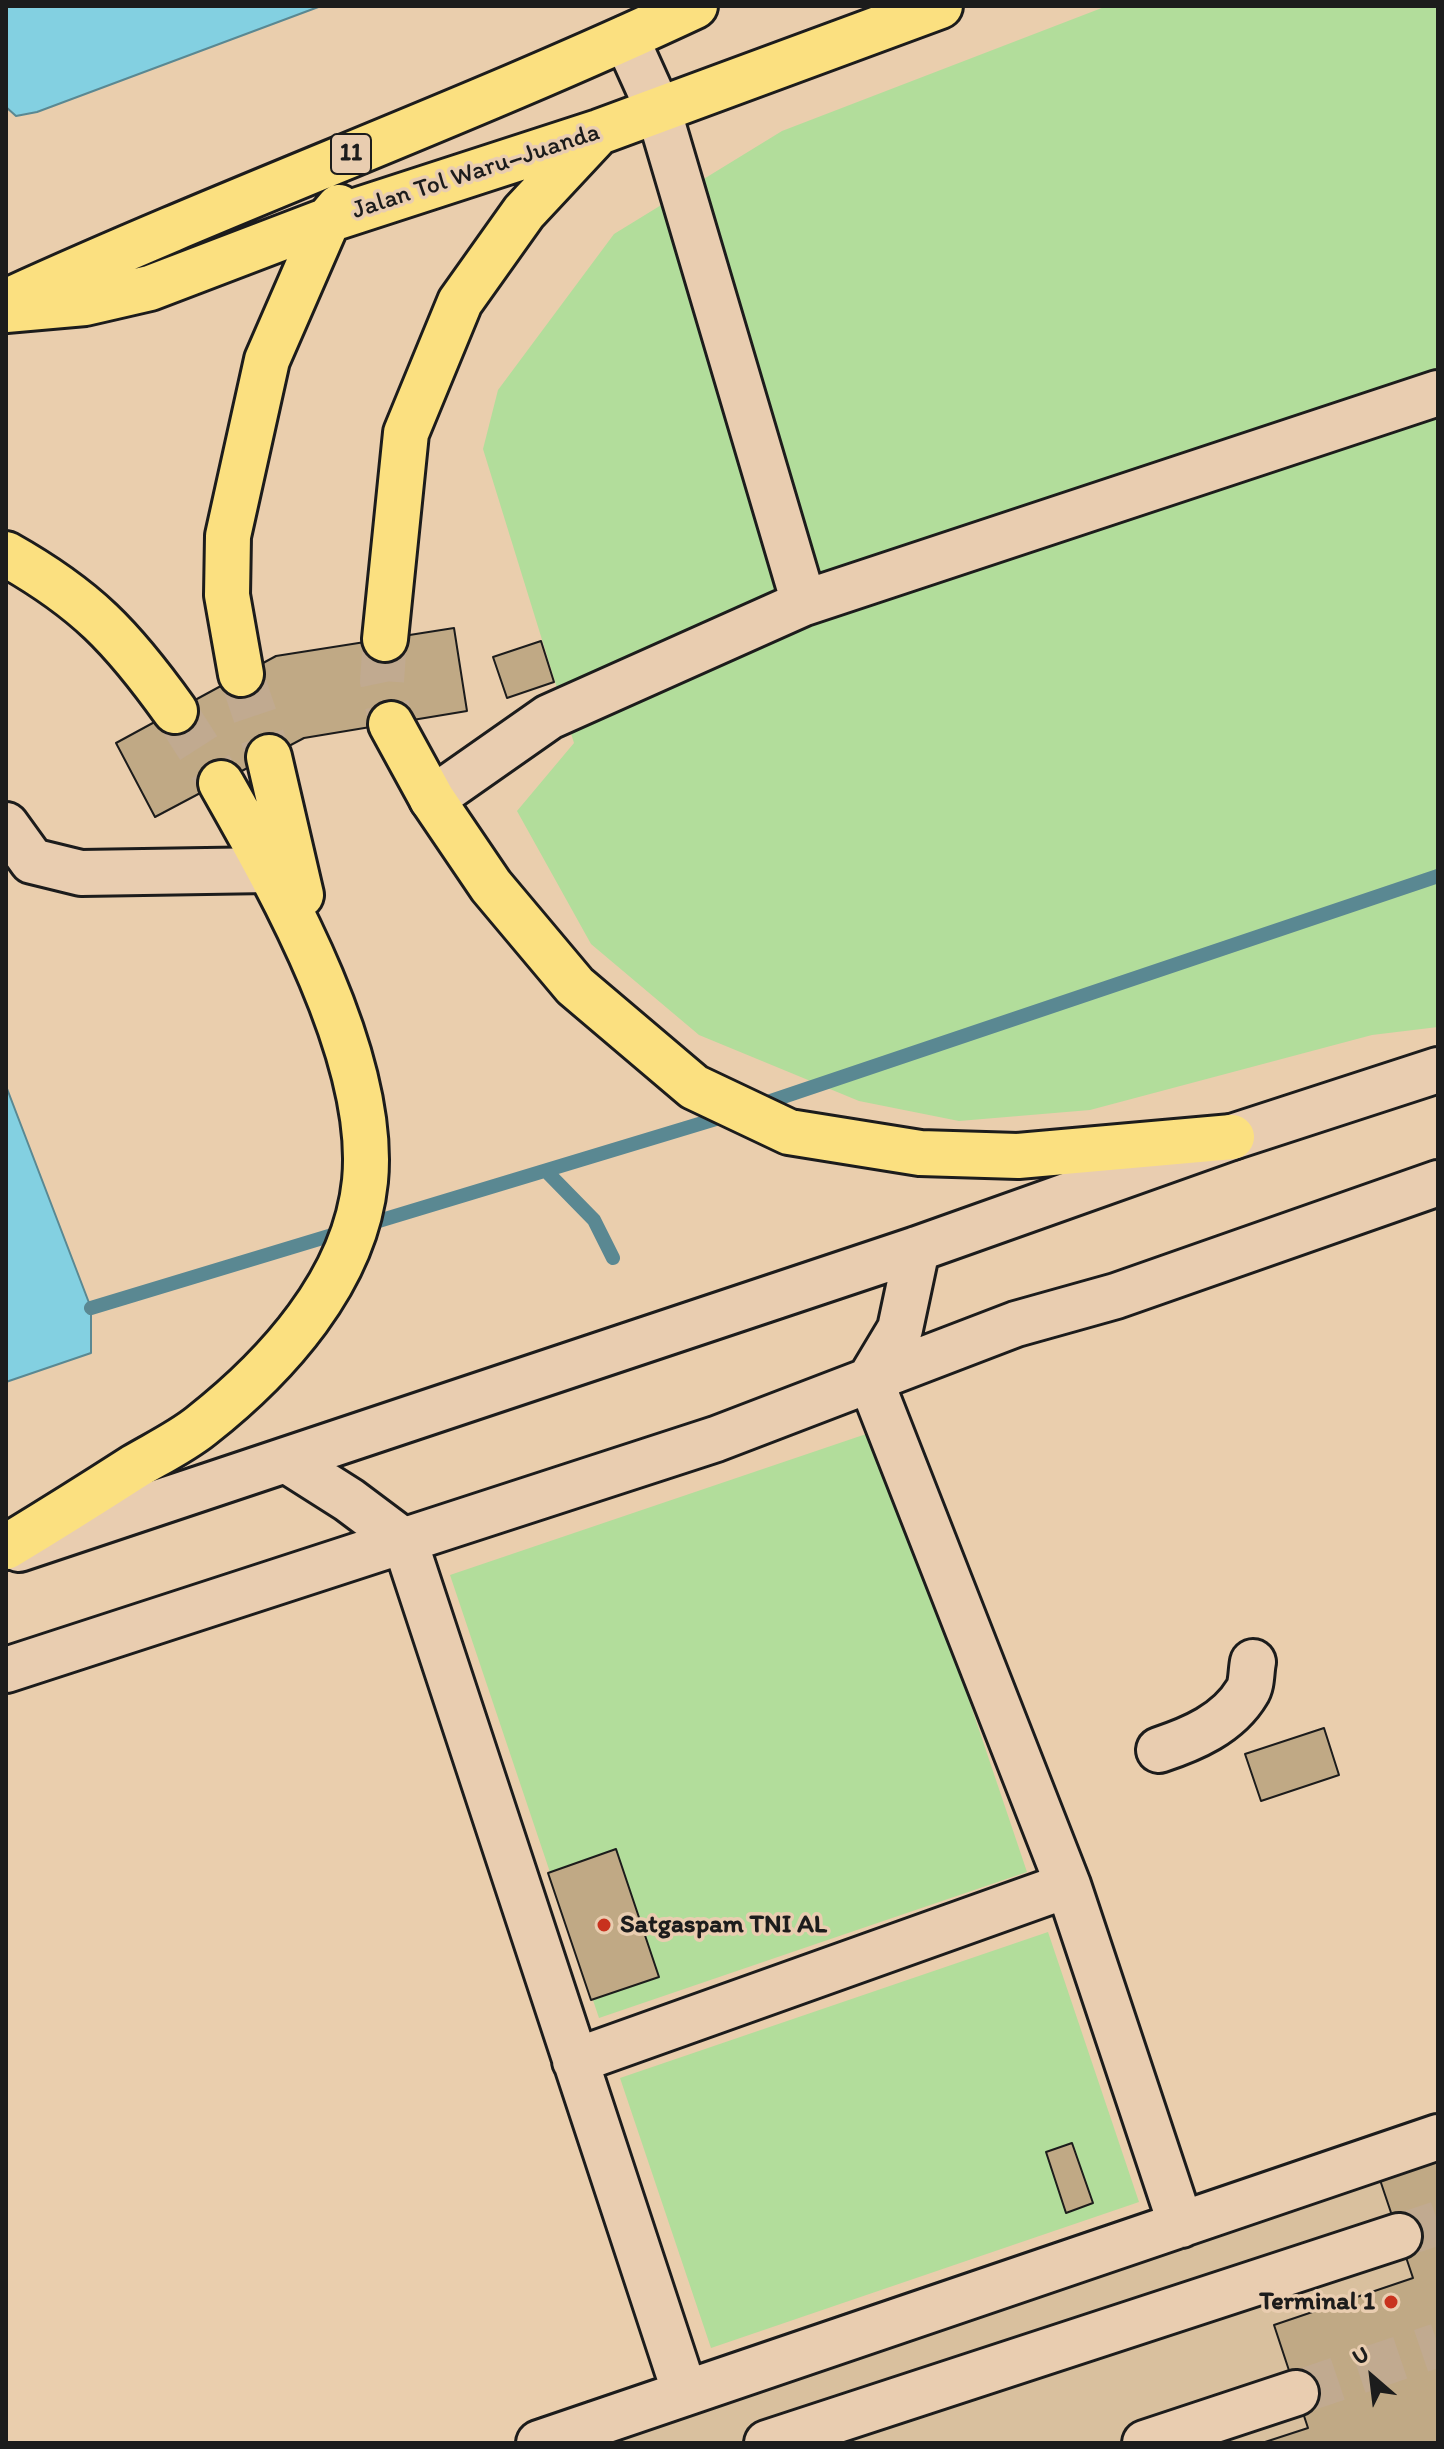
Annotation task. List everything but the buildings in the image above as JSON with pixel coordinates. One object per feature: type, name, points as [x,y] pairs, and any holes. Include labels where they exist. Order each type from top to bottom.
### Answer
[{"type":"highway","name":"11","points":[[6,301],[166,229],[395,136],[695,6]]},
{"type":"highway","name":"Jalan Tol Waru–Juanda","points":[[6,310],[85,303],[150,288],[328,220],[599,132],[940,6]]},
{"type":"highway","points":[[385,639],[406,433],[460,302],[524,212],[599,132]]},
{"type":"highway","points":[[241,674],[227,595],[228,536],[267,360],[328,220],[395,136]]},
{"type":"highway","points":[[6,554],[93,611],[135,655],[175,711]]},
{"type":"highway","points":[[391,724],[432,799],[491,886],[575,986],[694,1087],[789,1132],[920,1153],[1018,1156],[1232,1137]]},
{"type":"highway","points":[[269,757],[320,979]]},
{"type":"highway","points":[[6,1547],[199,1427],[294,1339],[332,1279],[352,1230],[365,1181],[362,1103],[342,1035],[320,979],[269,870],[221,783]]},
{"type":"street","points":[[626,38],[658,109],[804,603]]},
{"type":"street","points":[[432,799],[549,717],[804,603],[1438,393]]},
{"type":"street","points":[[6,825],[32,861],[81,873],[269,870]]},
{"type":"street","points":[[6,1553],[917,1249],[1232,1137],[1438,1070]]},
{"type":"street","points":[[6,1670],[716,1439],[1016,1324],[1116,1296],[1438,1183]]},
{"type":"street","points":[[870,1379],[900,1329],[917,1249]]},
{"type":"street","points":[[870,1379],[1068,1885],[1181,2225]]},
{"type":"street","points":[[286,1460],[349,1500],[405,1542],[685,2393]]},
{"type":"street","points":[[1159,1750],[1200,1736],[1228,1713],[1248,1691],[1253,1662]]},
{"type":"street","points":[[575,2061],[1068,1885]]},
{"type":"street","points":[[539,2443],[1438,2137]]},
{"type":"street","points":[[767,2443],[1399,2236]]},
{"type":"street","points":[[1145,2443],[1296,2393]]},
{"type":"shaded area","points":[[1438,2143],[1438,2443],[557,2443]]},
{"type":"green space","points":[[1107,6],[1438,6],[1438,1027],[1372,1035],[1090,1110],[959,1121],[859,1101],[699,1035],[591,944],[517,811],[574,743],[483,449],[498,390],[614,234],[782,131]]},
{"type":"green space","points":[[878,1430],[1027,1872],[599,2018],[450,1575]]},
{"type":"green space","points":[[1048,1932],[1139,2202],[711,2348],[620,2078]]},
{"type":"water","points":[[6,6],[321,6],[37,112],[16,116],[6,107]]},
{"type":"water","points":[[6,1086],[91,1308],[91,1353],[6,1382]]},
{"type":"waterway","points":[[756,1106],[1438,876]]},
{"type":"waterway","points":[[91,1308],[729,1115]]},
{"type":"waterway","points":[[547,1172],[594,1220],[613,1258]]},
{"type":"tunnel","points":[[385,639],[382,681],[391,724]]},
{"type":"tunnel","points":[[241,674],[269,757]]},
{"type":"tunnel","points":[[175,711],[221,783]]},
{"type":"tunnel","points":[[1399,2236],[1438,2223]]},
{"type":"tunnel","points":[[1296,2393],[1438,2345]]},
{"type":"place","name":"Satgaspam TNI AL","points":[[604,1925]]},
{"type":"place","name":"Terminal 1","points":[[1391,2302]]}]
